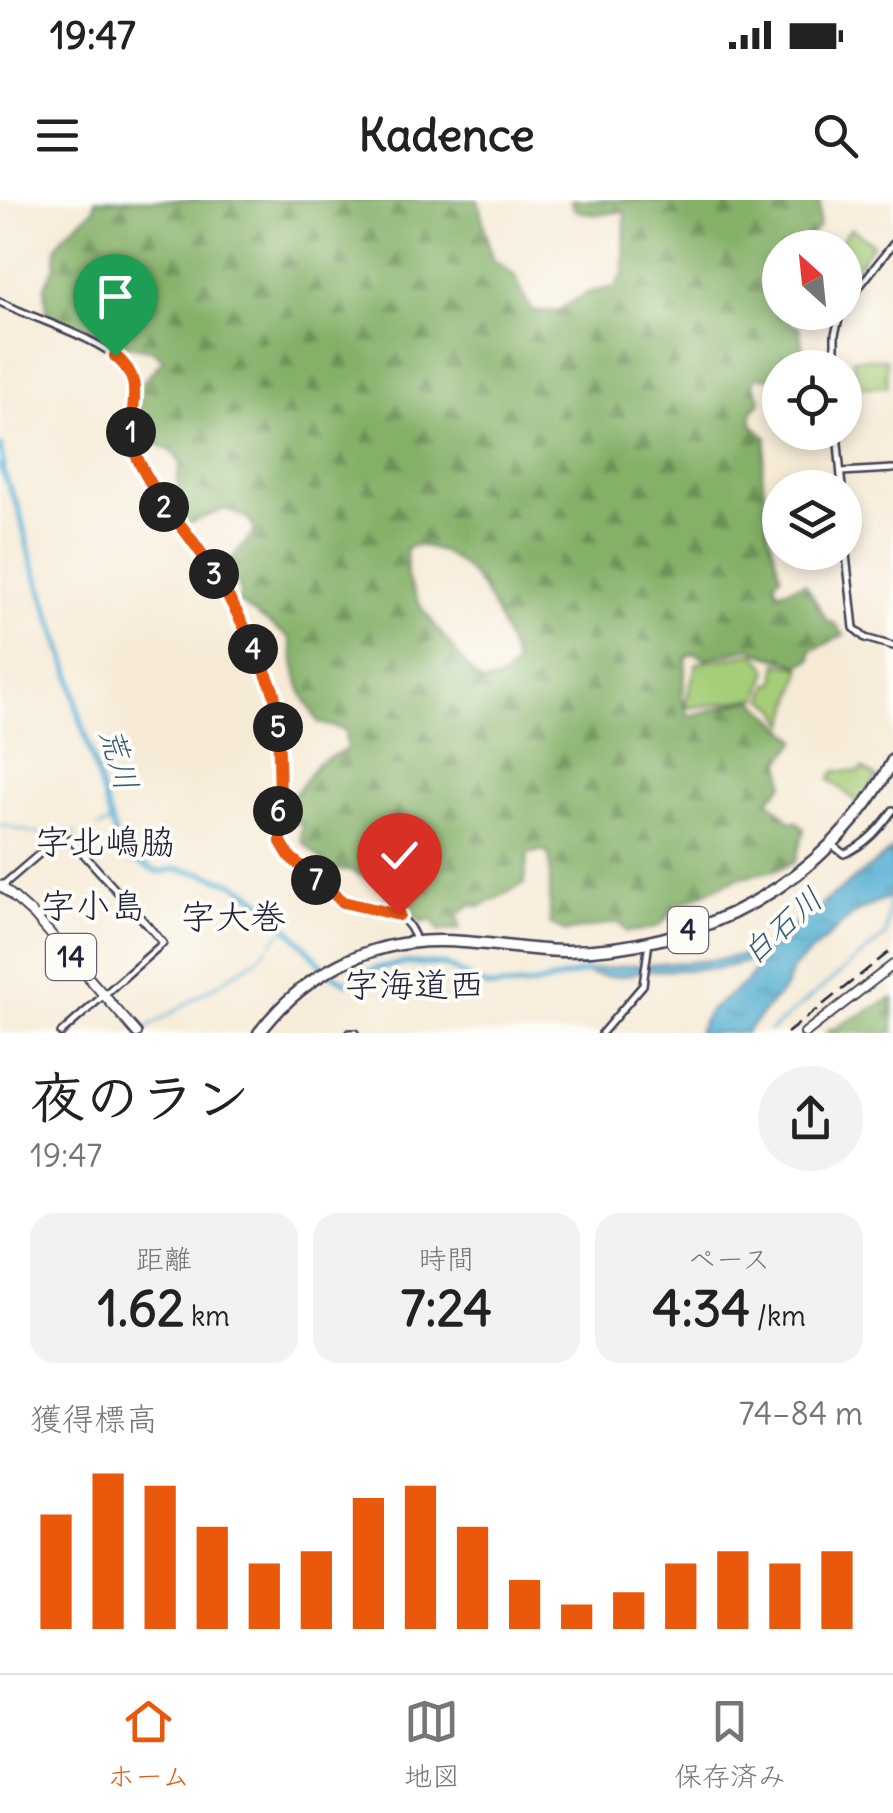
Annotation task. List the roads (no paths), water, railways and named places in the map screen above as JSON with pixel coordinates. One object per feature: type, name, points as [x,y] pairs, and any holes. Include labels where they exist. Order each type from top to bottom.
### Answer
[{"type":"highway","name":"4","points":[[833,846],[867,803],[893,760]]},
{"type":"highway","name":"4","points":[[262,1033],[284,1003],[314,980],[370,953],[417,944],[562,951],[649,946],[702,930],[760,905],[803,876],[866,812],[893,768]]},
{"type":"main road","name":"14","points":[[0,888],[34,914],[136,1033]]},
{"type":"main road","points":[[805,1033],[893,966]]},
{"type":"street","points":[[862,283],[893,244]]},
{"type":"street","points":[[0,302],[104,350],[130,372],[135,394],[131,438],[138,462],[156,496],[210,566],[276,700],[281,842],[290,857],[335,896],[354,906],[399,915],[410,924],[417,944]]},
{"type":"street","points":[[862,471],[893,469]]},
{"type":"street","points":[[848,570],[854,628],[865,638],[893,646]]},
{"type":"street","points":[[833,846],[846,853],[866,842],[893,810]]},
{"type":"street","points":[[0,888],[52,843],[70,839],[163,944],[61,1033]]},
{"type":"street","points":[[602,1033],[643,984],[649,946]]},
{"type":"water","points":[[893,849],[893,895],[855,913],[792,969],[786,987],[745,1033],[697,1033],[708,1012],[747,981],[759,964],[756,960],[716,969],[639,971],[617,977],[579,972],[721,959],[768,949]]},
{"type":"waterway","points":[[0,446],[4,469]]},
{"type":"waterway","name":"荒川","points":[[0,466],[19,509],[31,560],[71,676],[117,842],[127,857],[158,872],[179,869],[233,883],[269,908],[330,973],[347,983],[378,968],[407,963],[446,965],[491,987],[533,985],[588,971]]},
{"type":"waterway","points":[[99,827],[113,822]]},
{"type":"waterway","points":[[0,825],[51,837],[75,833]]},
{"type":"waterway","points":[[770,1031],[886,935],[889,898]]},
{"type":"waterway","points":[[272,943],[285,928]]},
{"type":"waterway","points":[[141,1032],[256,960],[268,947]]},
{"type":"railway","points":[[787,1033],[893,949]]},
{"type":"district","name":"字北嶋脇","points":[[105,842]]},
{"type":"district","name":"字小島","points":[[93,906]]},
{"type":"district","name":"字大巻","points":[[233,917]]},
{"type":"district","name":"字海道西","points":[[414,985]]},
{"type":"water label","name":"白石川","points":[[782,926]]}]
